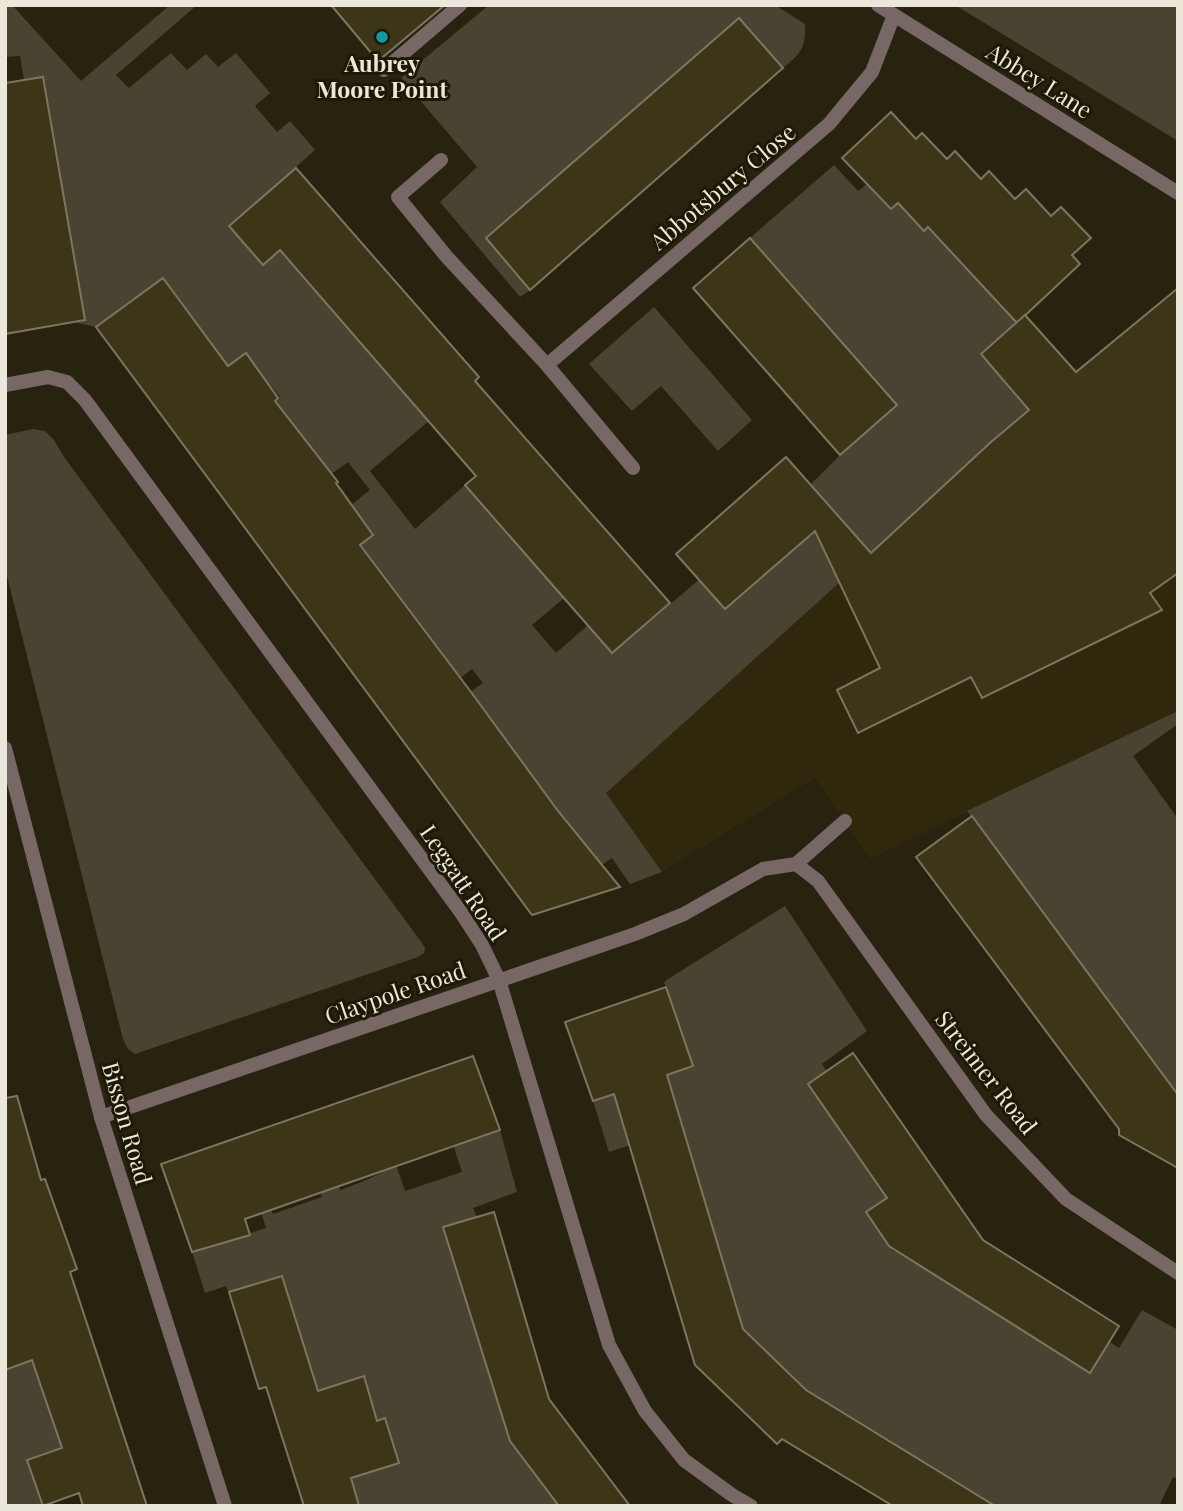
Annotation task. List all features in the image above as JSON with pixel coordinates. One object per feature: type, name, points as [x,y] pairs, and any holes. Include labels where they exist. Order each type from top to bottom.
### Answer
[{"type":"street","points":[[384,70],[460,5]]},
{"type":"street","name":"Abbey Lane","points":[[878,5],[1178,193]]},
{"type":"street","name":"Abbotsbury Close","points":[[547,365],[829,124],[872,72],[894,15]]},
{"type":"street","points":[[441,160],[398,197],[446,256],[547,365],[633,468]]},
{"type":"street","name":"Leggatt Road","points":[[5,385],[48,377],[67,382],[85,400],[460,911],[482,945],[499,980],[609,1345],[645,1411],[684,1460],[751,1506]]},
{"type":"street","name":"Bisson Road","points":[[5,748],[101,1117],[225,1506]]},
{"type":"street","points":[[796,864],[845,821]]},
{"type":"street","name":"Claypole Road","points":[[101,1117],[635,933],[684,914],[763,869],[796,864]]},
{"type":"street","name":"Streimer Road","points":[[796,864],[818,881],[995,1124],[1066,1199],[1178,1273]]},
{"type":"shaded area","points":[[170,5],[197,5],[116,75],[129,88],[171,53],[187,70],[206,54],[218,67],[236,53],[270,93],[255,106],[277,132],[290,121],[315,150],[230,226],[263,265],[280,250],[429,421],[370,471],[415,529],[465,485],[564,598],[532,625],[556,653],[588,625],[613,653],[810,485],[896,406],[750,238],[834,165],[858,191],[867,184],[891,209],[898,203],[923,230],[932,223],[979,282],[1017,323],[981,354],[1029,410],[606,793],[662,872],[630,884],[612,858],[584,877],[558,811],[543,791],[528,801],[532,775],[470,692],[483,683],[472,669],[460,678],[411,613],[397,623],[385,607],[399,596],[367,553],[352,564],[351,505],[370,490],[348,462],[316,485],[295,455],[309,444],[293,424],[264,445],[262,410],[280,397],[246,354],[214,377],[223,359],[192,317],[164,310],[179,299],[163,278],[96,327],[73,322],[43,77],[24,80],[20,56],[5,57],[5,7],[13,6],[81,81]]},
{"type":"shaded area","points":[[489,5],[775,5],[805,24],[805,39],[798,54],[783,68],[738,18],[486,238],[530,290],[520,297],[440,202],[477,167],[401,78]]},
{"type":"shaded area","points":[[955,5],[1178,5],[1178,141]]},
{"type":"shaded area","points":[[654,307],[752,420],[718,451],[661,386],[632,411],[589,364]]},
{"type":"shaded area","points":[[1178,391],[1178,711],[870,859],[815,778],[662,872],[605,793],[991,442]]},
{"type":"shaded area","points":[[33,429],[45,431],[54,440],[422,943],[424,953],[135,1054],[128,1049],[123,1039],[5,568],[5,435]]},
{"type":"shaded area","points":[[1178,711],[1178,724],[1133,756],[1178,819],[1178,1089],[1162,1114],[1170,1085],[967,811]]},
{"type":"shaded area","points":[[785,906],[867,1031],[822,1064],[827,1072],[808,1084],[887,1198],[866,1213],[894,1252],[944,1216],[934,1274],[1089,1373],[1110,1342],[1119,1348],[1142,1310],[1178,1330],[1178,1479],[1173,1477],[1159,1506],[996,1506],[833,1407],[818,1402],[750,1336],[717,1370],[741,1323],[687,1142],[649,1139],[609,1152],[593,1101],[618,1093],[666,987],[664,982]]},
{"type":"shaded area","points":[[468,1119],[476,1139],[500,1130],[517,1192],[473,1208],[559,1506],[359,1506],[351,1478],[399,1463],[385,1418],[377,1421],[364,1377],[282,1402],[226,1286],[205,1293],[192,1252],[266,1228],[256,1196],[264,1193],[273,1214],[322,1197],[315,1175],[332,1169],[340,1190],[383,1172],[376,1152],[390,1147],[405,1191],[462,1172],[447,1126]]},
{"type":"shaded area","points":[[5,1351],[11,1368],[33,1360],[62,1448],[27,1460],[42,1506],[5,1506]]},
{"type":"building","name":"Aubrey Moore Point","points":[[331,5],[445,5],[378,61]]},
{"type":"building","points":[[739,18],[783,68],[530,290],[486,238]]},
{"type":"building","points":[[43,77],[85,320],[5,334],[5,83]]},
{"type":"building","points":[[891,112],[916,139],[922,133],[947,159],[955,151],[981,179],[989,171],[1015,199],[1026,189],[1051,216],[1061,207],[1091,238],[1072,255],[1080,264],[1017,323],[928,227],[924,231],[898,203],[891,209],[842,158]]},
{"type":"building","points":[[296,168],[479,377],[475,381],[670,603],[612,653],[465,485],[476,476],[280,250],[263,265],[229,226]]},
{"type":"building","points":[[750,238],[897,405],[840,455],[693,288]]},
{"type":"building","points":[[163,278],[228,366],[246,353],[278,398],[275,401],[338,482],[336,483],[373,535],[360,545],[558,811],[620,887],[532,915],[96,327]]},
{"type":"building","points":[[1178,288],[1178,573],[1150,593],[1162,610],[982,698],[971,677],[858,733],[837,690],[880,668],[815,531],[725,609],[676,554],[786,457],[871,553],[1029,410],[981,354],[1025,315],[1076,372]]},
{"type":"building","points":[[972,816],[1178,1095],[1178,1168],[1119,1135],[1119,1129],[916,857]]},
{"type":"building","points":[[666,987],[693,1066],[667,1075],[743,1329],[806,1390],[995,1506],[893,1506],[782,1439],[777,1444],[695,1365],[614,1094],[593,1101],[565,1022]]},
{"type":"building","points":[[853,1053],[983,1240],[1119,1326],[1090,1373],[889,1246],[866,1212],[887,1198],[808,1084]]},
{"type":"building","points":[[473,1056],[500,1130],[245,1219],[250,1235],[192,1252],[161,1164]]},
{"type":"building","points":[[17,1096],[41,1180],[45,1179],[77,1269],[70,1272],[147,1506],[83,1506],[79,1493],[43,1506],[27,1460],[62,1448],[32,1360],[5,1370],[5,1098]]},
{"type":"building","points":[[494,1212],[549,1399],[630,1506],[559,1506],[510,1441],[443,1227]]},
{"type":"building","points":[[282,1276],[318,1391],[364,1376],[377,1421],[385,1418],[399,1463],[351,1478],[359,1506],[304,1506],[266,1387],[259,1389],[229,1292]]},
{"type":"place","name":"Aubrey Moore Point","points":[[382,37]]}]
